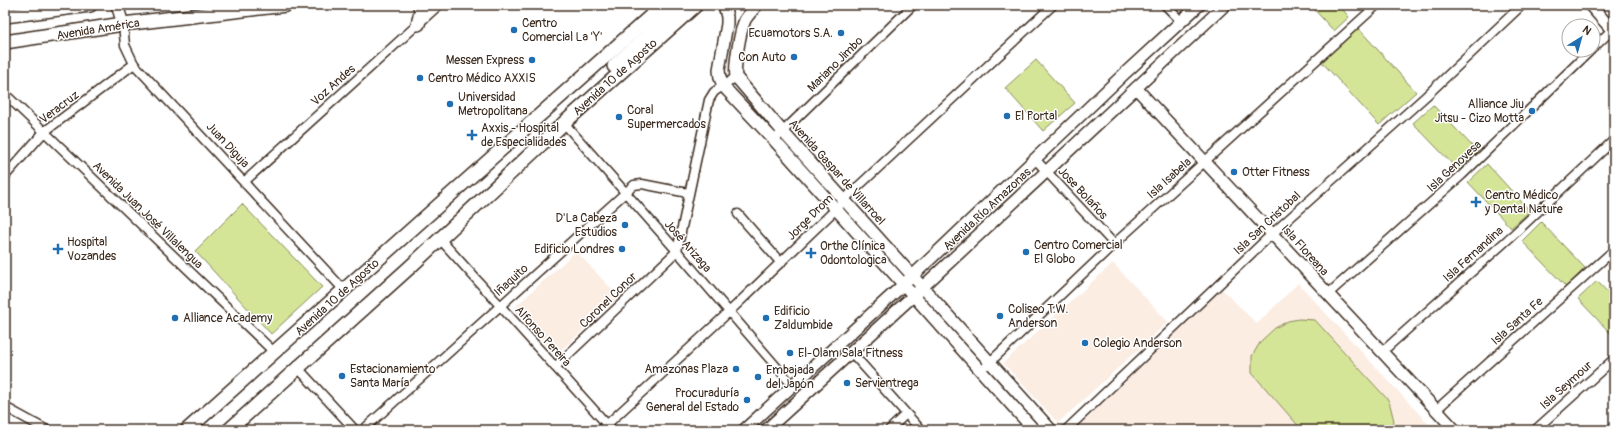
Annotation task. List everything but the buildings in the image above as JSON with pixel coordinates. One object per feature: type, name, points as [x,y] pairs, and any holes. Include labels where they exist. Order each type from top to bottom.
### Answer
[{"type":"main road","name":"Avenida América","points":[[8,12],[90,5]]},
{"type":"main road","name":"Juan Diguja","points":[[117,5],[123,24]]},
{"type":"main road","name":"Avenida América","points":[[5,42],[123,24],[286,5]]},
{"type":"main road","points":[[418,24],[421,12],[420,5]]},
{"type":"main road","name":"Avenida 10 de Agosto","points":[[487,163],[502,142],[653,5]]},
{"type":"main road","name":"Avenida 10 de Agosto","points":[[187,430],[663,5]]},
{"type":"main road","name":"Avenida 10 de Agosto","points":[[501,183],[512,163],[556,120],[681,5]]},
{"type":"main road","name":"Avenida 10 de Agosto","points":[[229,428],[298,368],[501,183],[564,123],[696,5]]},
{"type":"main road","points":[[724,5],[727,24],[719,70],[723,86],[774,140],[1034,430]]},
{"type":"main road","points":[[736,78],[735,70],[742,28],[749,14],[757,5]]},
{"type":"main road","name":"Avenida Río Amazonas","points":[[744,430],[903,285],[1199,5]]},
{"type":"main road","name":"Avenida Río Amazonas","points":[[766,430],[913,296],[1225,5]]},
{"type":"main road","points":[[1590,5],[1613,30]]},
{"type":"main road","name":"Avenida Gaspar de Villarroel","points":[[736,78],[1051,430]]},
{"type":"main road","name":"Isla Floreana","points":[[1136,88],[1204,162],[1273,233],[1455,430]]},
{"type":"main road","points":[[198,430],[210,408]]},
{"type":"street","name":"Voz Andes","points":[[244,182],[439,5]]},
{"type":"street","name":"Mariano Jimbo","points":[[774,140],[913,5]]},
{"type":"street","name":"Jorge Drom","points":[[607,428],[781,263],[836,210],[844,200],[1053,5]]},
{"type":"street","points":[[1165,5],[1181,21]]},
{"type":"street","name":"Isla Isabela","points":[[980,371],[1114,244],[1377,5]]},
{"type":"street","name":"Isla San Cristobal","points":[[1066,430],[1273,233],[1411,110],[1522,5]]},
{"type":"street","name":"Juan Diguja","points":[[123,24],[125,45],[134,64],[344,290]]},
{"type":"street","name":"Isla Genovesa","points":[[1601,41],[1613,30]]},
{"type":"street","name":"Isla Genovesa","points":[[1328,294],[1472,166],[1583,58]]},
{"type":"street","name":"Veracruz","points":[[5,176],[44,132],[134,64]]},
{"type":"street","points":[[677,251],[709,100],[714,92],[736,78]]},
{"type":"street","name":"Avenida Juan José Villalengua","points":[[5,94],[275,353]]},
{"type":"street","name":"José Arizaga","points":[[564,123],[793,386]]},
{"type":"street","name":"Isla Fernandina","points":[[1382,352],[1515,233],[1614,140]]},
{"type":"street","name":"Jose Bolaños","points":[[1035,159],[1114,244]]},
{"type":"street","name":"Iñaquito","points":[[363,430],[634,185],[642,184],[688,194]]},
{"type":"street","points":[[738,214],[781,263]]},
{"type":"street","name":"Alfonso Pereira","points":[[440,239],[555,367],[607,428]]},
{"type":"street","name":"Isla Santa Fe","points":[[1436,410],[1614,250]]},
{"type":"street","name":"Coronel Conor","points":[[555,367],[677,251]]},
{"type":"street","points":[[851,352],[920,430]]},
{"type":"street","name":"Isla Seymour","points":[[1535,430],[1614,359]]},
{"type":"street","points":[[298,368],[355,430]]},
{"type":"street","points":[[5,407],[47,430]]},
{"type":"street","points":[[889,430],[906,414]]},
{"type":"shaded area","points":[[576,251],[619,297],[556,355],[513,309]]},
{"type":"shaded area","name":"Colegio Anderson","points":[[1113,263],[1168,322],[1058,423],[1003,363]]},
{"type":"shaded area","points":[[1298,283],[1434,430],[1075,430],[1222,289],[1257,324]]},
{"type":"green space","points":[[1310,5],[1339,5],[1349,17],[1334,31]]},
{"type":"green space","points":[[1358,28],[1416,92],[1379,125],[1321,61]]},
{"type":"green space","points":[[1036,60],[1075,103],[1043,131],[1005,88]]},
{"type":"green space","points":[[1433,105],[1478,152],[1458,170],[1413,123]]},
{"type":"green space","points":[[1487,164],[1530,211],[1511,228],[1468,182]]},
{"type":"green space","points":[[242,204],[322,287],[271,334],[195,251]]},
{"type":"green space","points":[[1541,222],[1585,268],[1566,287],[1522,241]]},
{"type":"green space","points":[[1597,281],[1614,299],[1614,337],[1578,299]]},
{"type":"green space","points":[[1299,319],[1315,320],[1389,401],[1394,421],[1391,430],[1302,430],[1252,373],[1252,356],[1261,341],[1275,328],[1288,321]]},
{"type":"place","name":"Centro Comercial La 'Y'","points":[[514,30]]},
{"type":"place","name":"Ecuamotors S.A.","points":[[841,33]]},
{"type":"place","name":"Con Auto","points":[[794,57]]},
{"type":"place","name":"Messen Express","points":[[532,60]]},
{"type":"place","name":"Centro Médico AXXIS","points":[[420,78]]},
{"type":"place","name":"Universidad Metropolitana","points":[[450,104]]},
{"type":"place","name":"Alliance Jiu Jitsu - Cizo Motta","points":[[1532,111]]},
{"type":"place","name":"El Portal","points":[[1007,116]]},
{"type":"place","name":"Coral Supermercados","points":[[619,117]]},
{"type":"place","name":"Axxis - Hospital de Especialidades","points":[[472,135]]},
{"type":"place","name":"Otter Fitness","points":[[1234,172]]},
{"type":"place","name":"Centro Médico y Dental Nature","points":[[1476,202]]},
{"type":"place","name":"D'La Cabeza Estudios","points":[[625,225]]},
{"type":"place","name":"Hospital Vozandes","points":[[58,249]]},
{"type":"place","name":"Edificio Londres","points":[[622,249]]},
{"type":"place","name":"Centro Comercial El Globo","points":[[1026,252]]},
{"type":"place","name":"Orthe Clínica Odontologica","points":[[811,253]]},
{"type":"place","name":"Coliseo T.W. Anderson","points":[[1000,316]]},
{"type":"place","name":"Alliance Academy","points":[[175,318]]},
{"type":"place","name":"Edificio Zaldumbide","points":[[766,318]]},
{"type":"place","name":"Colegio Anderson","points":[[1085,343]]},
{"type":"place","name":"El-Olam Sala Fitness","points":[[790,353]]},
{"type":"place","name":"Amazonas Plaza","points":[[736,369]]},
{"type":"place","name":"Estacionamiento Santa María","points":[[342,376]]},
{"type":"place","name":"Embajada del Japón","points":[[758,377]]},
{"type":"place","name":"Servientrega","points":[[847,383]]},
{"type":"place","name":"Procuraduría General del Estado","points":[[747,400]]}]
